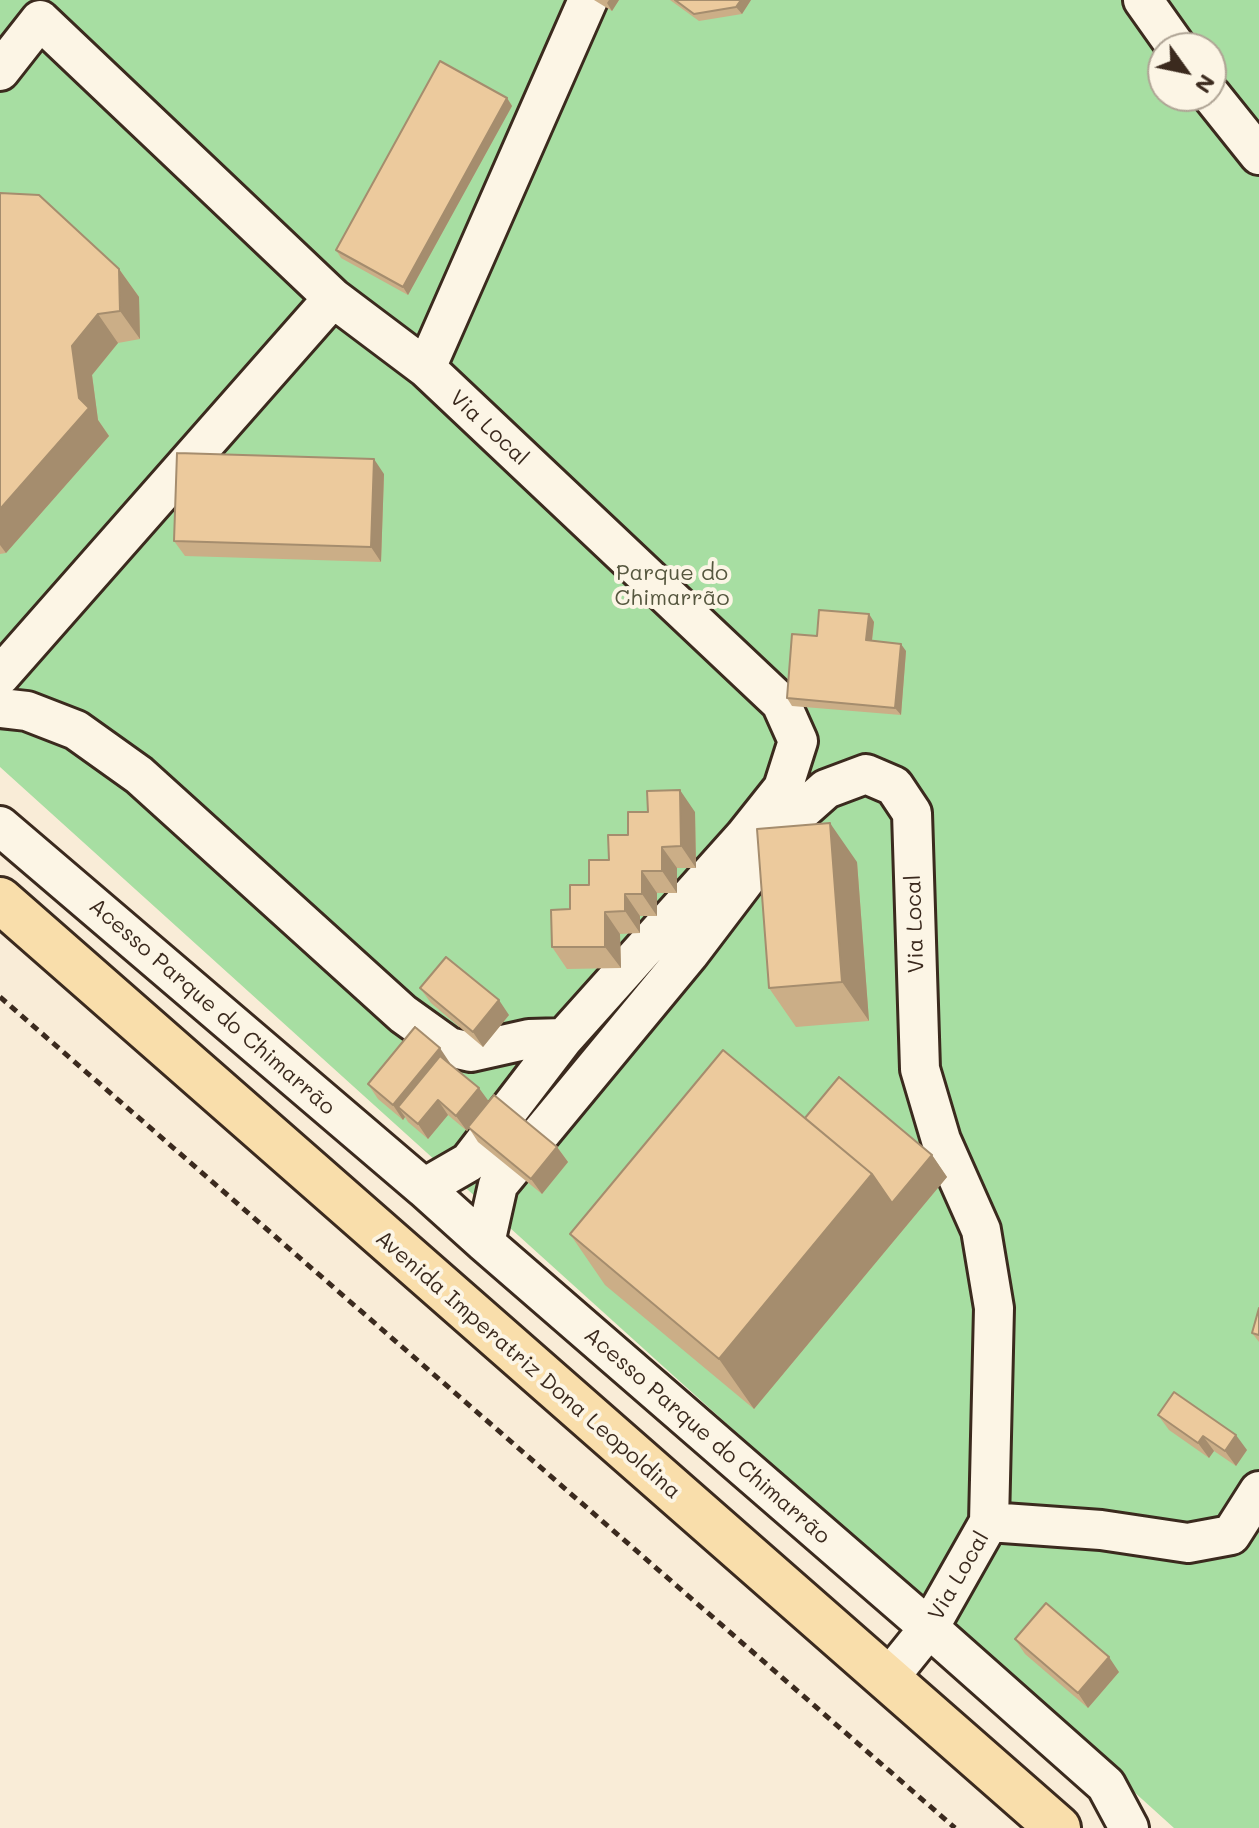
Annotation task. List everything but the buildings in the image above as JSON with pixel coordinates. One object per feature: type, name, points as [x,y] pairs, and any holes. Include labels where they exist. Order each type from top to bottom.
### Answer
[{"type":"main road","name":"Avenida Imperatriz Dona Leopoldina","points":[[0,900],[1058,1828]]},
{"type":"lane","points":[[426,368],[588,0]]},
{"type":"lane","points":[[1143,0],[1166,32]]},
{"type":"lane","points":[[0,71],[29,10],[333,298],[0,676]]},
{"type":"lane","points":[[1225,112],[1259,155]]},
{"type":"lane","name":"Via Local","points":[[333,298],[426,368],[781,703],[798,741],[783,788],[754,846],[640,1014],[498,1185]]},
{"type":"lane","points":[[0,708],[27,711],[76,730],[139,775],[403,1014],[449,1047],[471,1052],[529,1039],[564,1038]]},
{"type":"lane","name":"Via Local","points":[[469,1162],[564,1038],[754,846],[790,821],[826,789],[866,774],[894,786],[912,813],[920,1069],[941,1140],[981,1230],[994,1308],[989,1522],[929,1628]]},
{"type":"lane","name":"Acesso Parque do Chimarrão","points":[[0,826],[424,1188],[1106,1785],[1129,1828]]},
{"type":"lane","points":[[612,987],[640,1014]]},
{"type":"lane","points":[[424,1188],[469,1162],[498,1185],[485,1243]]},
{"type":"lane","points":[[989,1522],[1101,1530],[1188,1543],[1231,1535],[1259,1491]]},
{"type":"lane","points":[[887,1680],[929,1628]]},
{"type":"path","points":[[0,997],[955,1828]]},
{"type":"green space","name":"Parque do Chimarrão","points":[[0,0],[1259,0],[1259,1828],[1174,1828],[0,767]]}]
